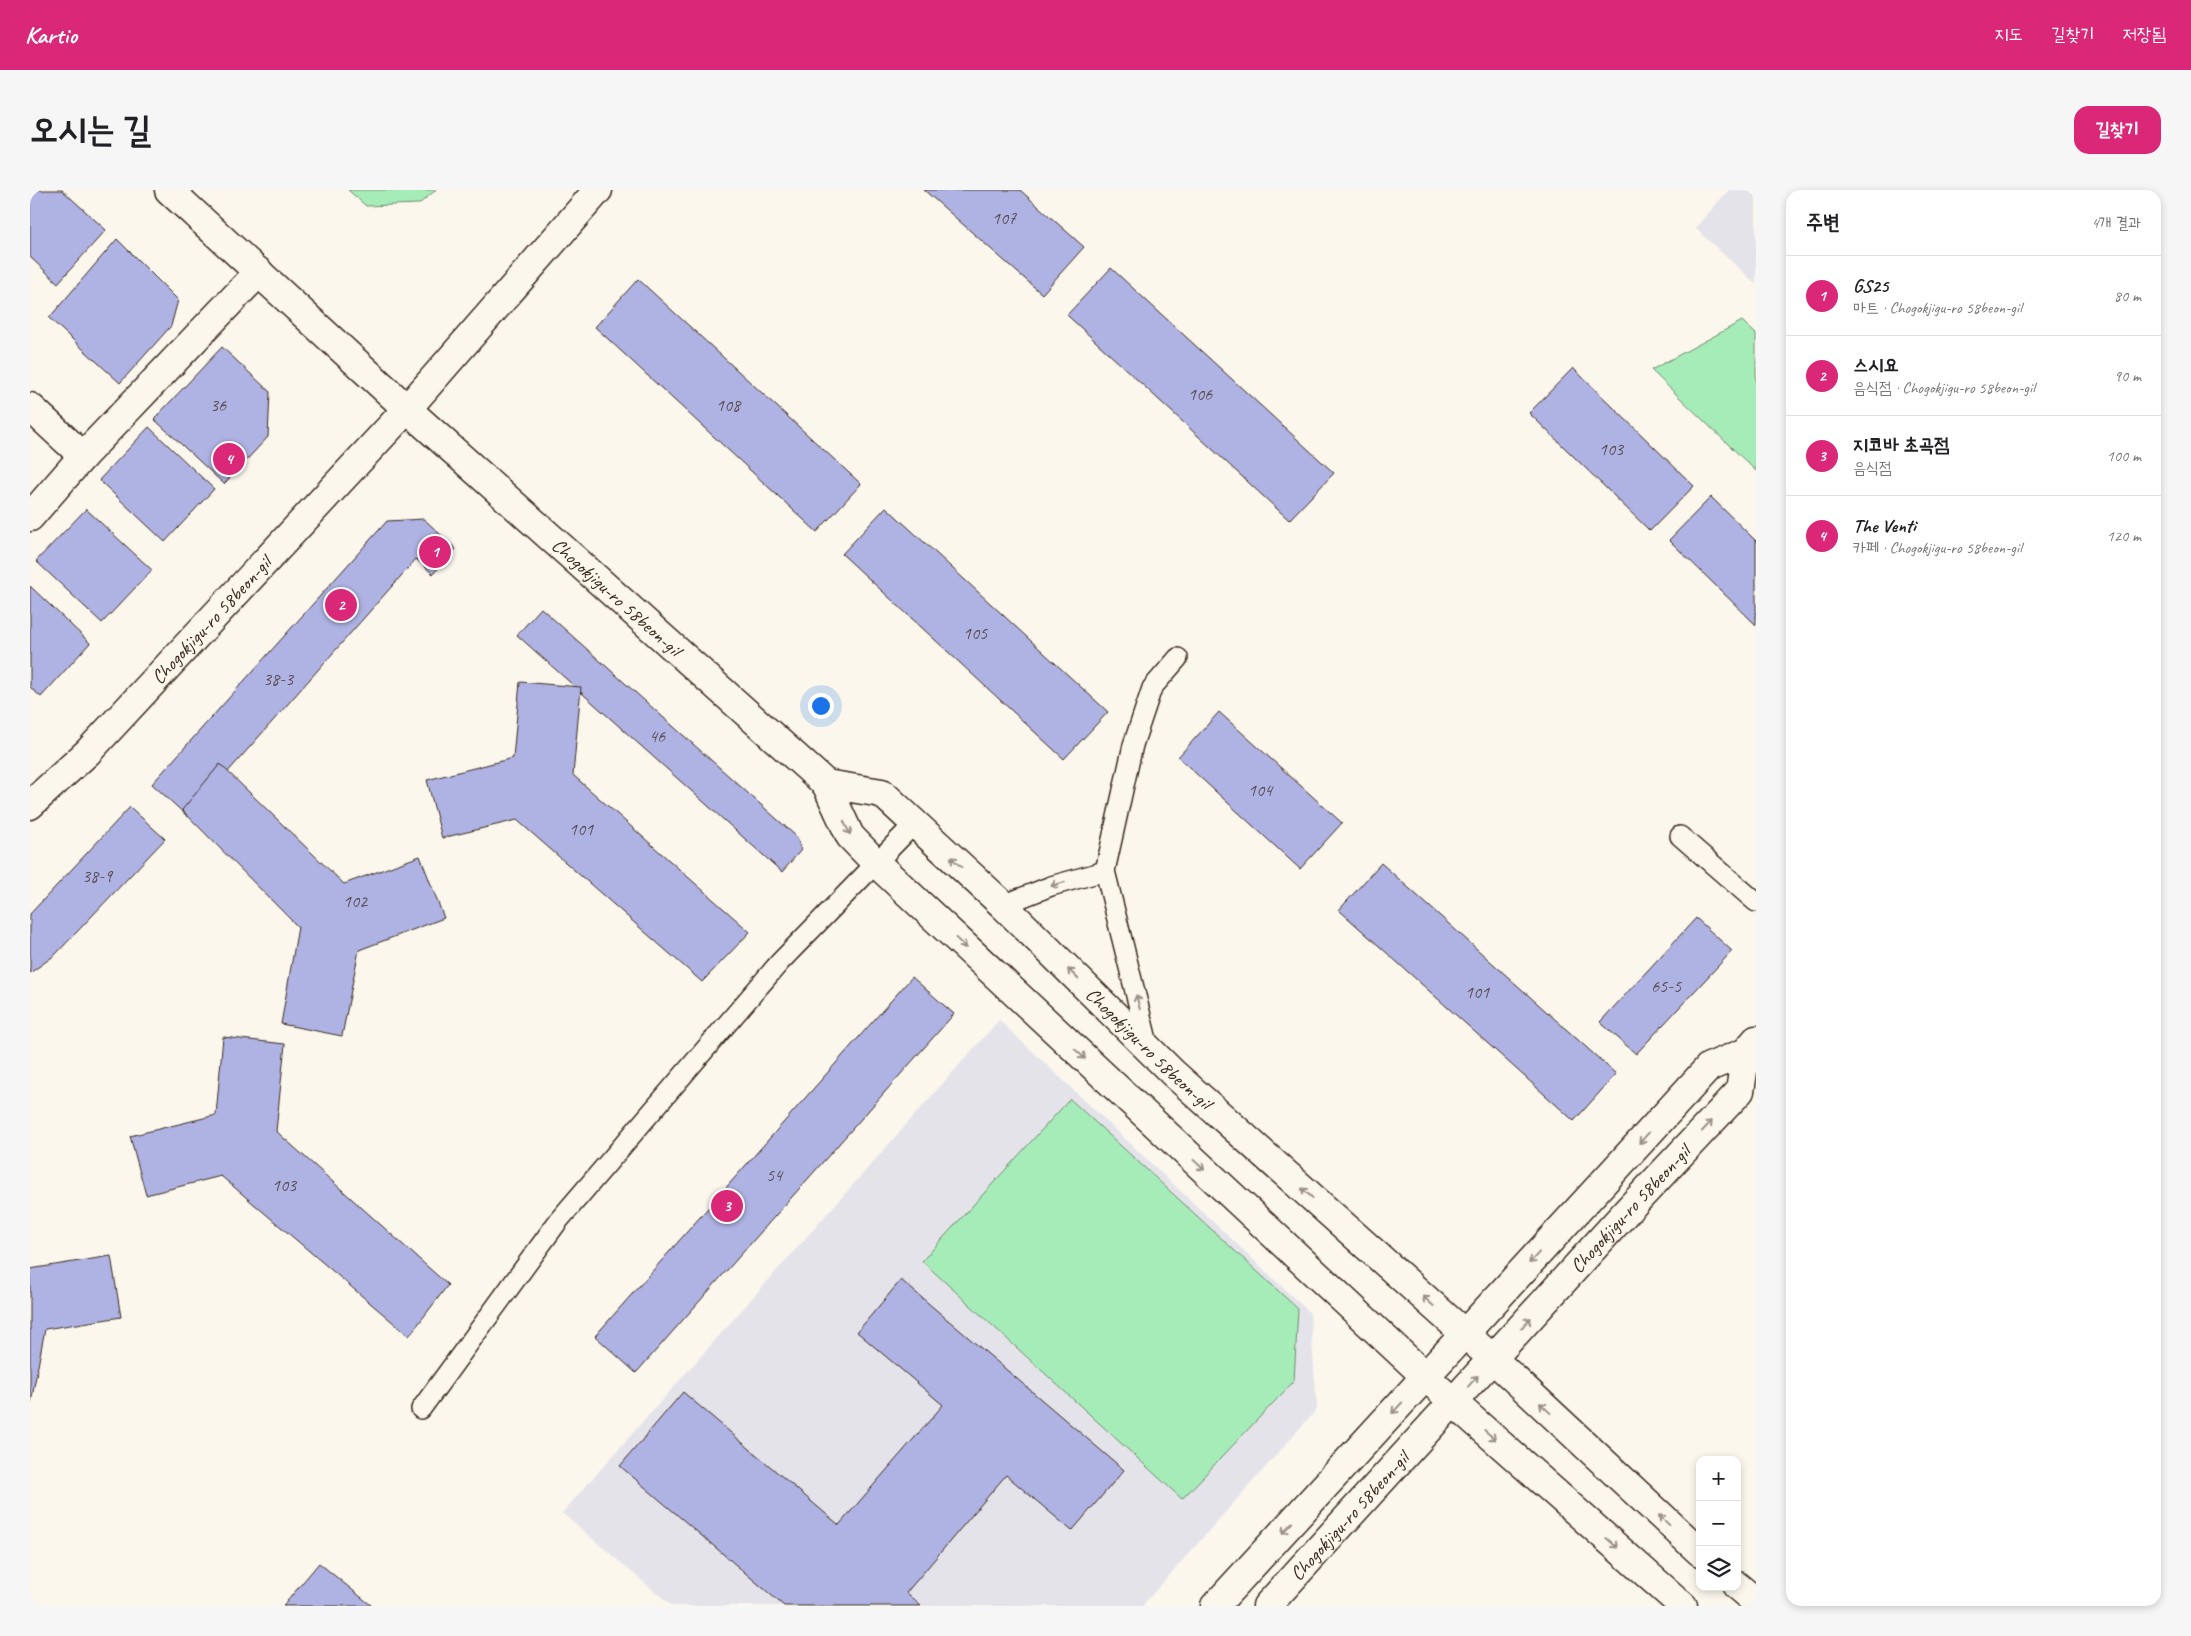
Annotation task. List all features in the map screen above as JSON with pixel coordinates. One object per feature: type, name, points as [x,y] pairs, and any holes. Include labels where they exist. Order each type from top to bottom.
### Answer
[{"type":"street","name":"Chogokjigu-ro 58beon-gil","points":[[169,190],[407,409],[826,784],[850,836],[877,864],[1426,1376]]},
{"type":"street","name":"Chogokjigu-ro 58beon-gil","points":[[30,805],[88,752],[407,409],[598,190]]},
{"type":"street","points":[[30,517],[83,456],[259,272]]},
{"type":"street","points":[[30,408],[83,456]]},
{"type":"street","name":"Chogokjigu-ro 58beon-gil","points":[[826,784],[882,794],[1003,905],[1173,1073],[1493,1359],[1696,1548]]},
{"type":"street","name":"Chogokjigu-ro 58beon-gil","points":[[1215,1606],[1709,1067],[1751,1046]]},
{"type":"street","name":"Chogokjigu-ro 58beon-gil","points":[[1267,1606],[1740,1091],[1751,1046]]},
{"type":"street","points":[[1426,1376],[1683,1606]]},
{"type":"street","points":[[1741,1589],[1756,1602]]},
{"type":"lane","points":[[1150,1050],[1105,871],[1133,744],[1152,688],[1178,658]]},
{"type":"lane","points":[[421,1409],[559,1220],[780,962],[915,823]]},
{"type":"lane","points":[[1680,836],[1756,902]]},
{"type":"lane","points":[[1003,905],[1051,886],[1105,871]]},
{"type":"shaded area","points":[[1729,190],[1756,190],[1756,284],[1695,228]]},
{"type":"shaded area","points":[[999,1020],[1310,1313],[1317,1409],[1142,1606],[672,1606],[562,1513]]},
{"type":"green space","points":[[348,190],[436,190],[419,204],[366,206]]},
{"type":"green space","points":[[1742,321],[1756,334],[1756,471],[1651,370]]},
{"type":"green space","points":[[1070,1099],[1298,1309],[1294,1381],[1182,1499],[922,1261]]},
{"type":"building","points":[[30,190],[62,190],[106,230],[58,283],[30,257]]},
{"type":"building","points":[[924,190],[1020,190],[1084,247],[1042,294]]},
{"type":"building","points":[[117,239],[178,300],[171,326],[120,383],[49,318]]},
{"type":"building","points":[[1111,268],[1334,473],[1289,520],[1067,315]]},
{"type":"building","points":[[638,279],[861,484],[817,532],[595,327]]},
{"type":"building","points":[[222,347],[270,392],[268,437],[224,484],[154,419]]},
{"type":"building","points":[[1573,368],[1694,486],[1650,531],[1529,413]]},
{"type":"building","points":[[149,427],[214,489],[165,542],[99,480]]},
{"type":"building","points":[[1711,497],[1756,541],[1756,625],[1669,540]]},
{"type":"building","points":[[886,507],[1108,712],[1064,759],[842,554]]},
{"type":"building","points":[[86,509],[152,570],[102,623],[36,561]]},
{"type":"building","points":[[424,519],[456,549],[433,574],[416,559],[188,817],[152,784],[387,521]]},
{"type":"building","points":[[30,586],[90,643],[41,697],[30,687]]},
{"type":"building","points":[[541,608],[797,837],[801,850],[782,872],[517,635]]},
{"type":"building","points":[[520,682],[581,687],[573,775],[750,932],[702,982],[517,820],[442,838],[427,780],[513,758]]},
{"type":"building","points":[[1219,712],[1342,823],[1300,869],[1178,757]]},
{"type":"building","points":[[220,764],[344,884],[420,856],[444,918],[359,950],[342,1036],[281,1024],[298,927],[182,810]]},
{"type":"building","points":[[130,807],[165,839],[55,955],[30,973],[30,914]]},
{"type":"building","points":[[1381,863],[1616,1074],[1574,1121],[1339,910]]},
{"type":"building","points":[[1696,918],[1732,951],[1636,1054],[1600,1022]]},
{"type":"building","points":[[912,977],[954,1014],[636,1373],[595,1336]]},
{"type":"building","points":[[223,1037],[285,1044],[276,1131],[448,1285],[409,1336],[221,1176],[146,1195],[130,1136],[216,1115]]},
{"type":"building","points":[[111,1256],[121,1317],[45,1329],[30,1408],[30,1269]]},
{"type":"building","points":[[901,1280],[1124,1470],[1072,1531],[1006,1475],[906,1593],[921,1606],[784,1606],[620,1466],[683,1392],[839,1525],[943,1405],[857,1332]]},
{"type":"building","points":[[319,1563],[372,1606],[283,1606]]},
{"type":"place","name":"The Venti","points":[[229,459]]},
{"type":"place","name":"GS25","points":[[435,552]]},
{"type":"place","name":"스시요","points":[[341,605]]},
{"type":"place","name":"지코바 초곡점","points":[[727,1206]]}]
